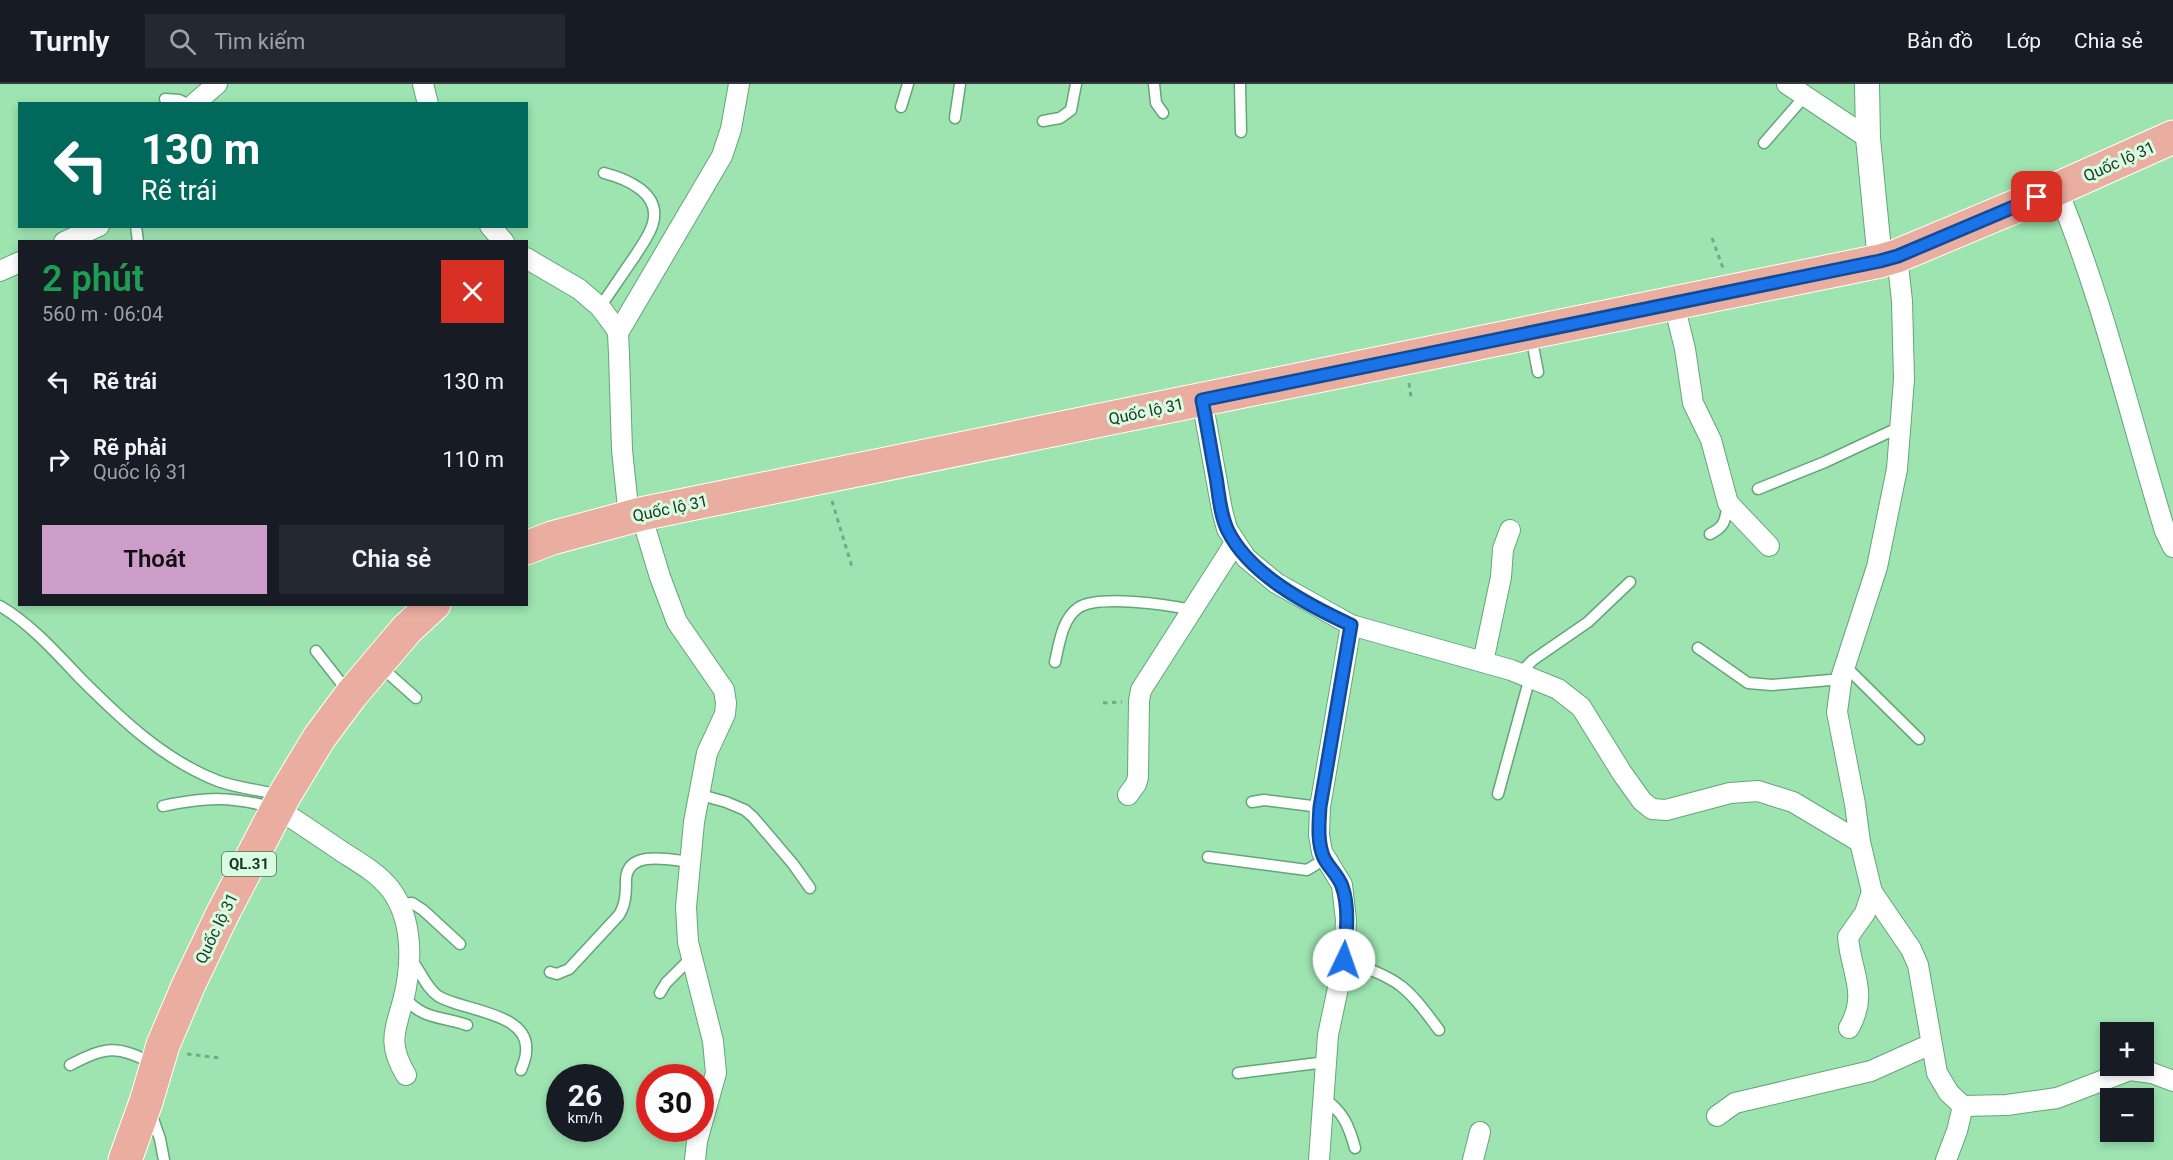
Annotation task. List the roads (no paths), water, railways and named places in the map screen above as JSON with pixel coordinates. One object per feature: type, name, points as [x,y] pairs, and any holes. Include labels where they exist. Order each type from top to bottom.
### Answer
[{"type":"highway","name":"Quốc lộ 31","points":[[528,547],[552,538],[635,515],[1674,304],[1889,258],[2057,189],[2173,137]]},
{"type":"highway","name":"Quốc lộ 31","points":[[125,1160],[160,1055],[189,984],[281,802],[319,738],[351,695],[407,629],[432,606]]},
{"type":"street","points":[[196,102],[218,84]]},
{"type":"street","points":[[423,84],[428,102]]},
{"type":"street","points":[[695,1160],[697,1141],[716,1073],[713,1041],[691,958],[686,928],[690,862],[694,822],[701,795],[707,753],[725,714],[726,703],[724,690],[677,622],[635,515],[622,450],[618,333],[722,156],[731,129],[740,84]]},
{"type":"street","points":[[1787,84],[1868,138]]},
{"type":"street","points":[[1867,84],[1868,138],[1903,331],[1904,379],[1892,498],[1877,567],[1843,673],[1837,712],[1856,804],[1860,842],[1872,892],[1911,949],[1918,965],[1937,1073],[1941,1082],[1963,1106],[2007,1105],[2057,1098],[2130,1070],[2152,1073],[2173,1080]]},
{"type":"street","points":[[2057,189],[2074,230],[2098,304],[2165,531],[2173,547]]},
{"type":"street","points":[[68,240],[95,228]]},
{"type":"street","points":[[492,228],[502,240]]},
{"type":"street","points":[[528,259],[579,289],[600,307],[618,333]]},
{"type":"street","points":[[0,271],[18,263]]},
{"type":"street","points":[[1674,304],[1685,349],[1693,403],[1711,440],[1728,503],[1769,546]]},
{"type":"street","points":[[1202,400],[1227,529],[1253,565],[1276,583],[1351,625],[1483,662],[1525,675],[1558,689],[1581,707],[1622,773],[1642,801],[1652,809],[1666,810],[1730,793],[1758,791],[1793,802],[1860,842]]},
{"type":"street","points":[[1483,662],[1501,577],[1503,549],[1510,530]]},
{"type":"street","points":[[1128,795],[1138,777],[1138,701],[1141,690],[1235,543]]},
{"type":"street","points":[[1319,1160],[1328,1035],[1344,960],[1346,920],[1341,885],[1324,859],[1319,835],[1320,807],[1351,625]]},
{"type":"street","points":[[281,802],[375,875],[390,890],[398,904],[404,919],[410,958],[409,977],[394,1043],[396,1059],[406,1075]]},
{"type":"street","points":[[1849,1028],[1858,1009],[1859,993],[1848,938],[1865,913],[1872,892]]},
{"type":"street","points":[[1717,1116],[1736,1103],[1871,1071],[1931,1044]]},
{"type":"street","points":[[1946,1160],[1963,1106]]},
{"type":"street","points":[[1473,1160],[1480,1132]]},
{"type":"lane","points":[[901,107],[908,84]]},
{"type":"lane","points":[[956,118],[960,84]]},
{"type":"lane","points":[[1043,121],[1060,118],[1071,110],[1076,84]]},
{"type":"lane","points":[[1154,84],[1156,103],[1163,113]]},
{"type":"lane","points":[[1240,84],[1241,132]]},
{"type":"lane","points":[[1764,143],[1805,96]]},
{"type":"lane","points":[[165,99],[184,102]]},
{"type":"lane","points":[[600,307],[644,241],[653,225],[655,211],[648,195],[615,176],[604,173]]},
{"type":"lane","points":[[1530,333],[1538,372]]},
{"type":"lane","points":[[1758,489],[1825,462],[1900,427]]},
{"type":"lane","points":[[1710,534],[1721,529],[1728,503]]},
{"type":"lane","points":[[1498,794],[1525,675],[1533,660],[1588,622],[1630,582]]},
{"type":"lane","points":[[1055,662],[1065,626],[1078,608],[1091,604],[1140,602],[1192,610]]},
{"type":"lane","points":[[0,606],[45,642],[112,709],[159,749],[193,770],[220,782],[281,802]]},
{"type":"lane","points":[[1698,648],[1748,683],[1772,685],[1843,673],[1919,739]]},
{"type":"lane","points":[[316,651],[351,695]]},
{"type":"lane","points":[[378,664],[416,698]]},
{"type":"lane","points":[[701,795],[726,801],[745,810],[810,888]]},
{"type":"lane","points":[[163,806],[199,798],[281,802]]},
{"type":"lane","points":[[1252,802],[1264,800],[1320,807]]},
{"type":"lane","points":[[1208,857],[1307,870],[1324,859]]},
{"type":"lane","points":[[550,972],[557,974],[569,969],[619,915],[623,908],[628,869],[633,864],[648,859],[690,862]]},
{"type":"lane","points":[[398,904],[412,903],[423,910],[460,944]]},
{"type":"lane","points":[[410,958],[436,994],[453,1004],[507,1020],[521,1032],[526,1044],[526,1054],[521,1070]]},
{"type":"lane","points":[[660,993],[666,983],[691,958]]},
{"type":"lane","points":[[1344,960],[1399,985],[1439,1029]]},
{"type":"lane","points":[[404,997],[413,1008],[423,1014],[468,1025]]},
{"type":"lane","points":[[70,1065],[96,1052],[116,1049],[133,1054],[160,1055]]},
{"type":"lane","points":[[1238,1073],[1326,1062]]},
{"type":"lane","points":[[1323,1098],[1341,1113],[1349,1127],[1355,1148]]},
{"type":"lane","points":[[146,1102],[160,1139],[164,1160]]}]
